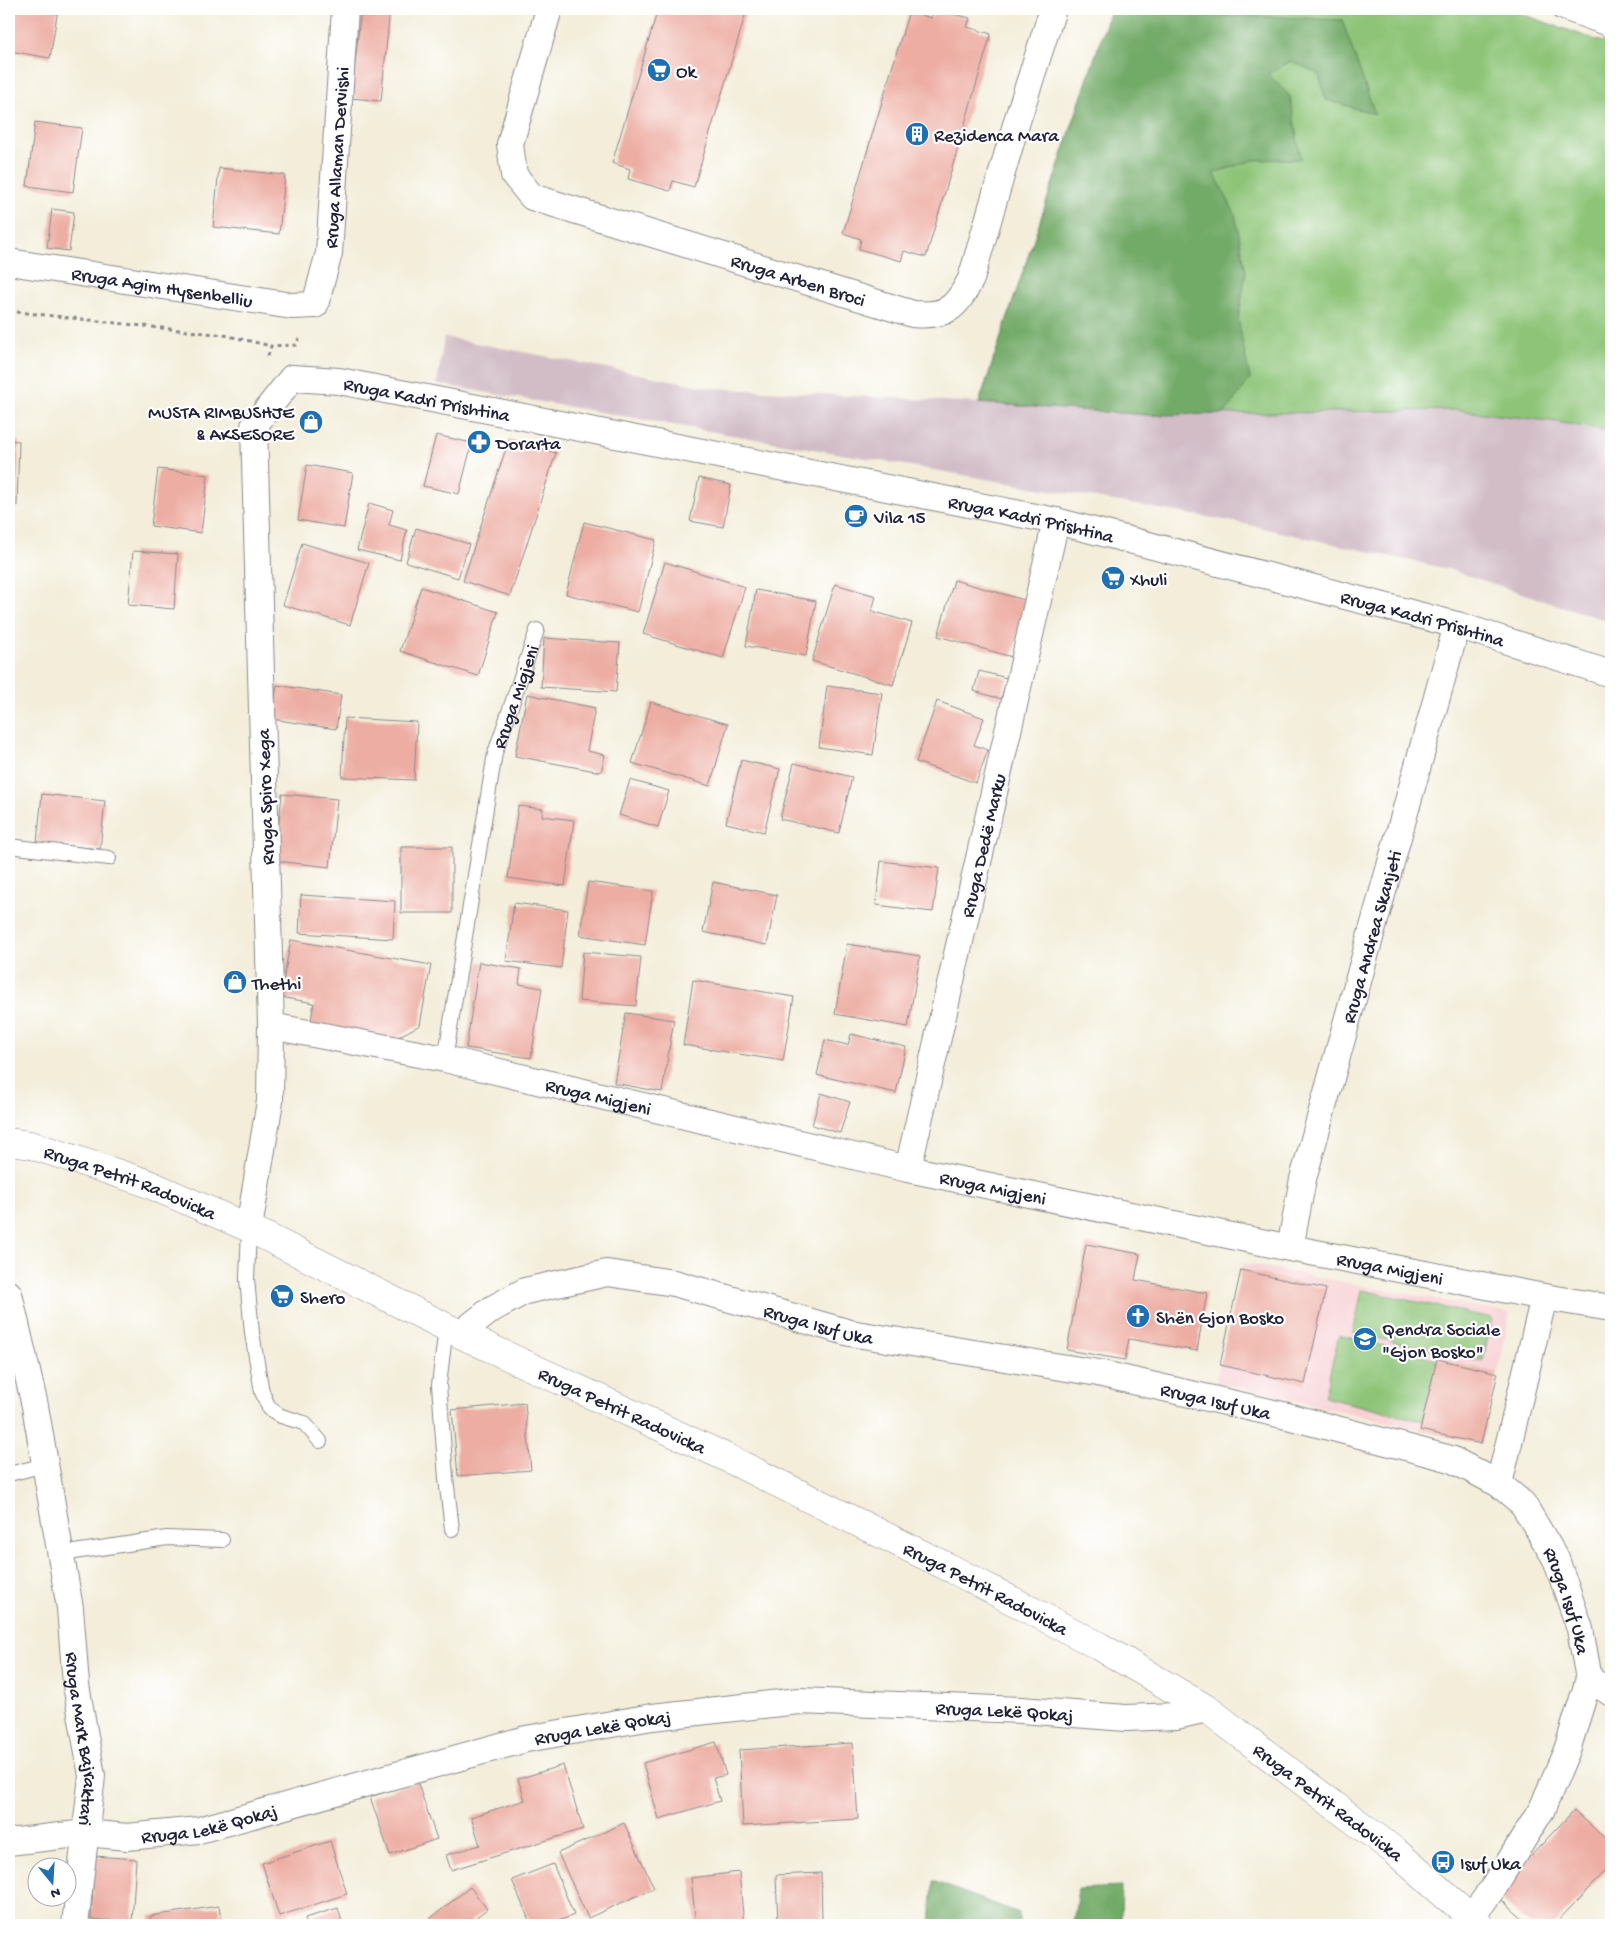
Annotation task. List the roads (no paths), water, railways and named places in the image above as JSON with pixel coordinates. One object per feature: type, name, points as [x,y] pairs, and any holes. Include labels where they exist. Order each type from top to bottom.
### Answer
[{"type":"main road","name":"Rruga Petrit Radovicka","points":[[9,1142],[31,1145],[144,1182],[249,1228],[453,1330],[719,1454],[954,1570],[1099,1646],[1207,1709],[1396,1852],[1475,1922]]},
{"type":"street","name":"Rruga Allaman Dervishi","points":[[315,305],[329,253],[345,9]]},
{"type":"street","name":"Rruga Arben Broci","points":[[549,9],[510,144],[514,175],[532,197],[913,314],[932,316],[948,310],[962,298],[971,279],[1053,9]]},
{"type":"street","points":[[1561,9],[1611,27]]},
{"type":"street","name":"Rruga Agim Hysenbelliu","points":[[9,262],[292,306],[315,305]]},
{"type":"street","name":"Rruga Kadri Prishtina","points":[[292,378],[339,381],[1056,521],[1456,626],[1611,674]]},
{"type":"street","name":"Rruga Spiro Xega","points":[[249,1228],[270,1101],[271,1026],[254,426],[292,378]]},
{"type":"street","name":"Rruga Dedë Marku","points":[[908,1169],[1056,521]]},
{"type":"street","name":"Rruga Andrea Skanjeti","points":[[1290,1248],[1303,1178],[1456,626]]},
{"type":"street","name":"Rruga Migjeni","points":[[271,1026],[445,1059],[908,1169],[1290,1248],[1611,1308]]},
{"type":"street","name":"Rruga Isuf Uka","points":[[453,1330],[526,1291],[607,1273],[674,1283],[850,1333],[1098,1373],[1287,1416],[1450,1459],[1499,1484],[1523,1504],[1556,1559],[1580,1629],[1589,1679],[1567,1750],[1542,1809],[1493,1888],[1475,1922]]},
{"type":"street","name":"Rruga Mark Bajraktari","points":[[9,1294],[35,1406],[70,1608],[76,1685],[92,1776],[75,1925]]},
{"type":"street","points":[[1499,1484],[1544,1297]]},
{"type":"street","points":[[1589,1679],[1611,1693]]},
{"type":"street","name":"Rruga Lekë Qokaj","points":[[9,1842],[86,1833],[127,1836],[199,1830],[526,1739],[652,1717],[798,1702],[1012,1710],[1126,1718],[1176,1716],[1207,1709]]},
{"type":"lane","name":"Rruga Migjeni","points":[[445,1059],[494,754],[537,630]]},
{"type":"lane","points":[[9,846],[109,858]]},
{"type":"lane","points":[[249,1228],[247,1279],[252,1333],[262,1392],[269,1408],[281,1416],[304,1423],[320,1441]]},
{"type":"lane","points":[[452,1529],[439,1385],[453,1330]]},
{"type":"lane","points":[[9,1474],[45,1465]]},
{"type":"lane","points":[[60,1554],[167,1538],[222,1540]]},
{"type":"place","name":"Ok","points":[[659,70]]},
{"type":"place","name":"Rezidenca Mara","points":[[917,134]]},
{"type":"place","name":"MUSTA RIMBUSHJE & AKSESORE","points":[[311,422]]},
{"type":"place","name":"Dorarta","points":[[479,442]]},
{"type":"place","name":"Vila 15","points":[[856,516]]},
{"type":"place","name":"Xhuli","points":[[1113,578]]},
{"type":"place","name":"Thethi","points":[[235,982]]},
{"type":"place","name":"Shero","points":[[282,1296]]},
{"type":"place","name":"Shën Gjon Bosko","points":[[1138,1316]]},
{"type":"place","name":"Qendra Sociale \"Gjon Bosko\"","points":[[1365,1339]]},
{"type":"place","name":"Isuf Uka","points":[[1443,1862]]}]
